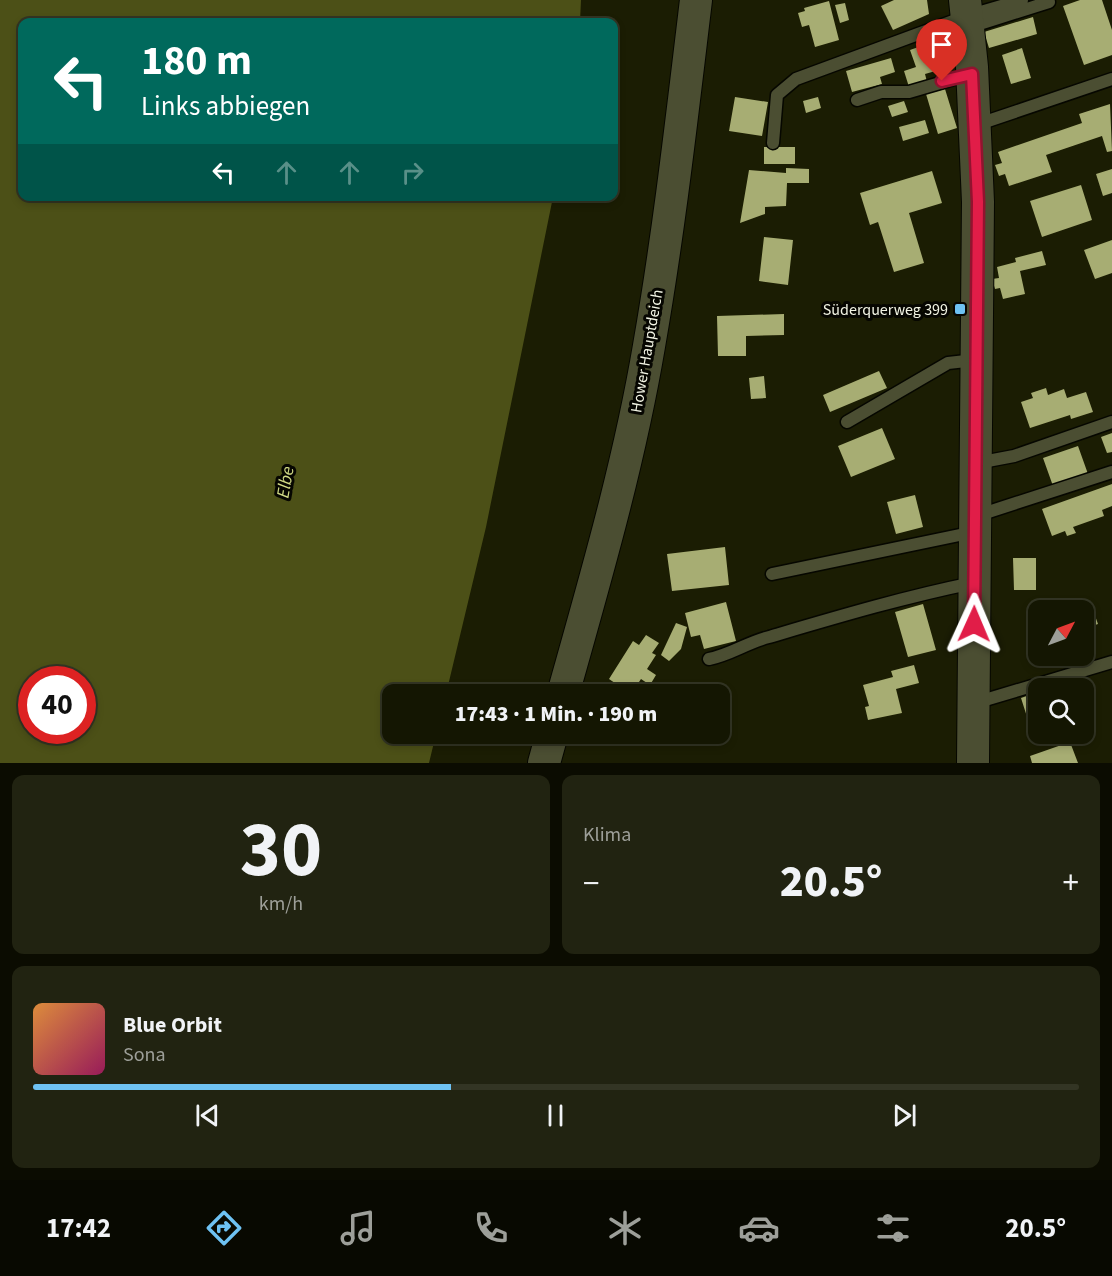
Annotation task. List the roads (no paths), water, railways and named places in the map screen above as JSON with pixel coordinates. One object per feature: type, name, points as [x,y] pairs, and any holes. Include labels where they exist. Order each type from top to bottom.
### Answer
[{"type":"street","name":"Hower Hauptdeich","points":[[566,684],[621,477],[649,348],[674,177],[696,0]]},
{"type":"street","points":[[966,15],[972,74],[978,202],[973,763]]},
{"type":"street","points":[[544,763],[549,744]]},
{"type":"lane","points":[[773,143],[777,95],[789,83],[966,15],[1022,0]]},
{"type":"lane","points":[[966,15],[1049,2]]},
{"type":"lane","points":[[857,100],[881,92],[909,92],[972,74]]},
{"type":"lane","points":[[975,125],[1112,79]]},
{"type":"lane","points":[[848,422],[948,363],[976,360]]},
{"type":"lane","points":[[975,464],[1014,456],[1112,422]]},
{"type":"lane","points":[[772,574],[975,524],[1112,472]]},
{"type":"lane","points":[[709,659],[723,656],[758,640],[877,605],[974,583]]},
{"type":"lane","points":[[973,703],[1112,662]]},
{"type":"water","name":"Elbe","points":[[0,0],[581,0],[580,18],[18,18],[18,201],[552,201],[486,527],[448,684],[382,684],[382,744],[434,744],[429,763],[0,763]]},
{"type":"place","name":"Süderquerweg 399","points":[[960,309]]}]
